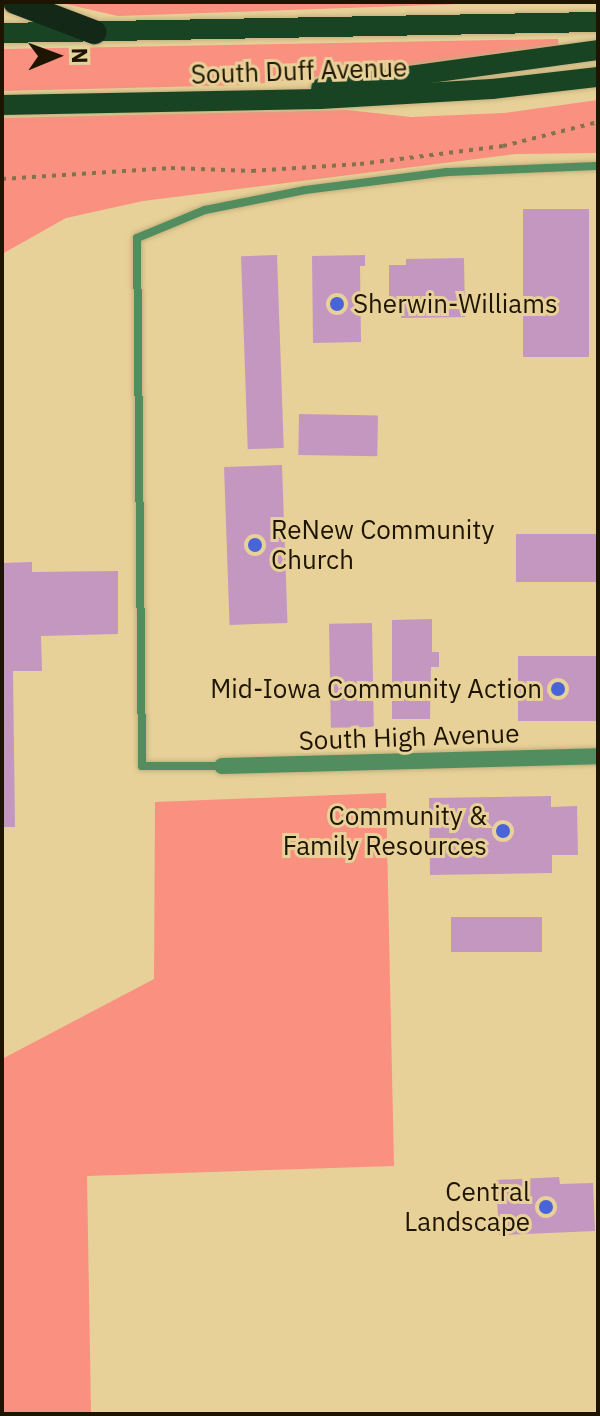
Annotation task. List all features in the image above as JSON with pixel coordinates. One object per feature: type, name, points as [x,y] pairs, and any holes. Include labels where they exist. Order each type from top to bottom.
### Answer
[{"type":"highway","points":[[15,2],[94,32]]},
{"type":"main road","name":"South Duff Avenue","points":[[2,33],[598,22]]},
{"type":"main road","points":[[254,100],[361,81],[598,50]]},
{"type":"main road","name":"South Duff Avenue","points":[[2,105],[254,100],[492,89],[598,77]]},
{"type":"street","name":"South High Avenue","points":[[222,766],[598,756]]},
{"type":"lane","points":[[222,766],[142,766],[137,238],[205,210],[300,191],[447,172],[598,166]]},
{"type":"path","points":[[2,179],[171,168],[265,171],[360,164],[503,146],[598,122]]},
{"type":"shaded area","points":[[57,2],[515,2],[118,16]]},
{"type":"shaded area","points":[[558,39],[559,48],[248,85],[2,91],[2,49]]},
{"type":"shaded area","points":[[598,100],[598,153],[516,154],[143,201],[66,218],[2,254],[2,118],[347,110],[411,117],[504,113]]},
{"type":"shaded area","points":[[386,793],[394,1166],[87,1176],[91,1414],[2,1414],[2,1059],[154,979],[155,802]]},
{"type":"building","points":[[523,209],[589,209],[589,357],[523,357]]},
{"type":"building","points":[[277,255],[284,448],[248,449],[241,256]]},
{"type":"building","name":"Sherwin-Williams","points":[[365,255],[365,266],[360,266],[361,342],[313,343],[312,256]]},
{"type":"building","points":[[464,258],[465,317],[401,318],[401,300],[389,300],[389,265],[406,265],[406,259]]},
{"type":"building","points":[[299,414],[378,415],[377,456],[298,455]]},
{"type":"building","name":"ReNew Community Church","points":[[282,465],[288,623],[230,625],[224,467]]},
{"type":"building","points":[[516,534],[598,534],[598,582],[516,582]]},
{"type":"building","points":[[32,562],[32,572],[118,571],[118,634],[41,636],[42,671],[13,671],[15,827],[2,827],[2,563]]},
{"type":"building","points":[[432,619],[432,652],[439,652],[439,667],[431,667],[430,719],[392,719],[392,620]]},
{"type":"building","points":[[372,623],[374,727],[331,728],[329,624]]},
{"type":"building","name":"Mid-Iowa Community Action","points":[[518,656],[598,656],[598,721],[518,721]]},
{"type":"building","name":"Community & Family Resources","points":[[551,796],[551,807],[577,806],[578,855],[552,855],[552,873],[430,875],[429,798]]},
{"type":"building","points":[[451,917],[542,917],[542,952],[451,952]]},
{"type":"building","name":"Central Landscape","points":[[559,1177],[560,1184],[593,1183],[595,1231],[499,1235],[496,1180]]},
{"type":"place","name":"Sherwin-Williams","points":[[337,304]]},
{"type":"place","name":"ReNew Community Church","points":[[255,545]]},
{"type":"place","name":"Mid-Iowa Community Action","points":[[558,689]]},
{"type":"place","name":"Community & Family Resources","points":[[503,831]]},
{"type":"place","name":"Central Landscape","points":[[546,1207]]}]
